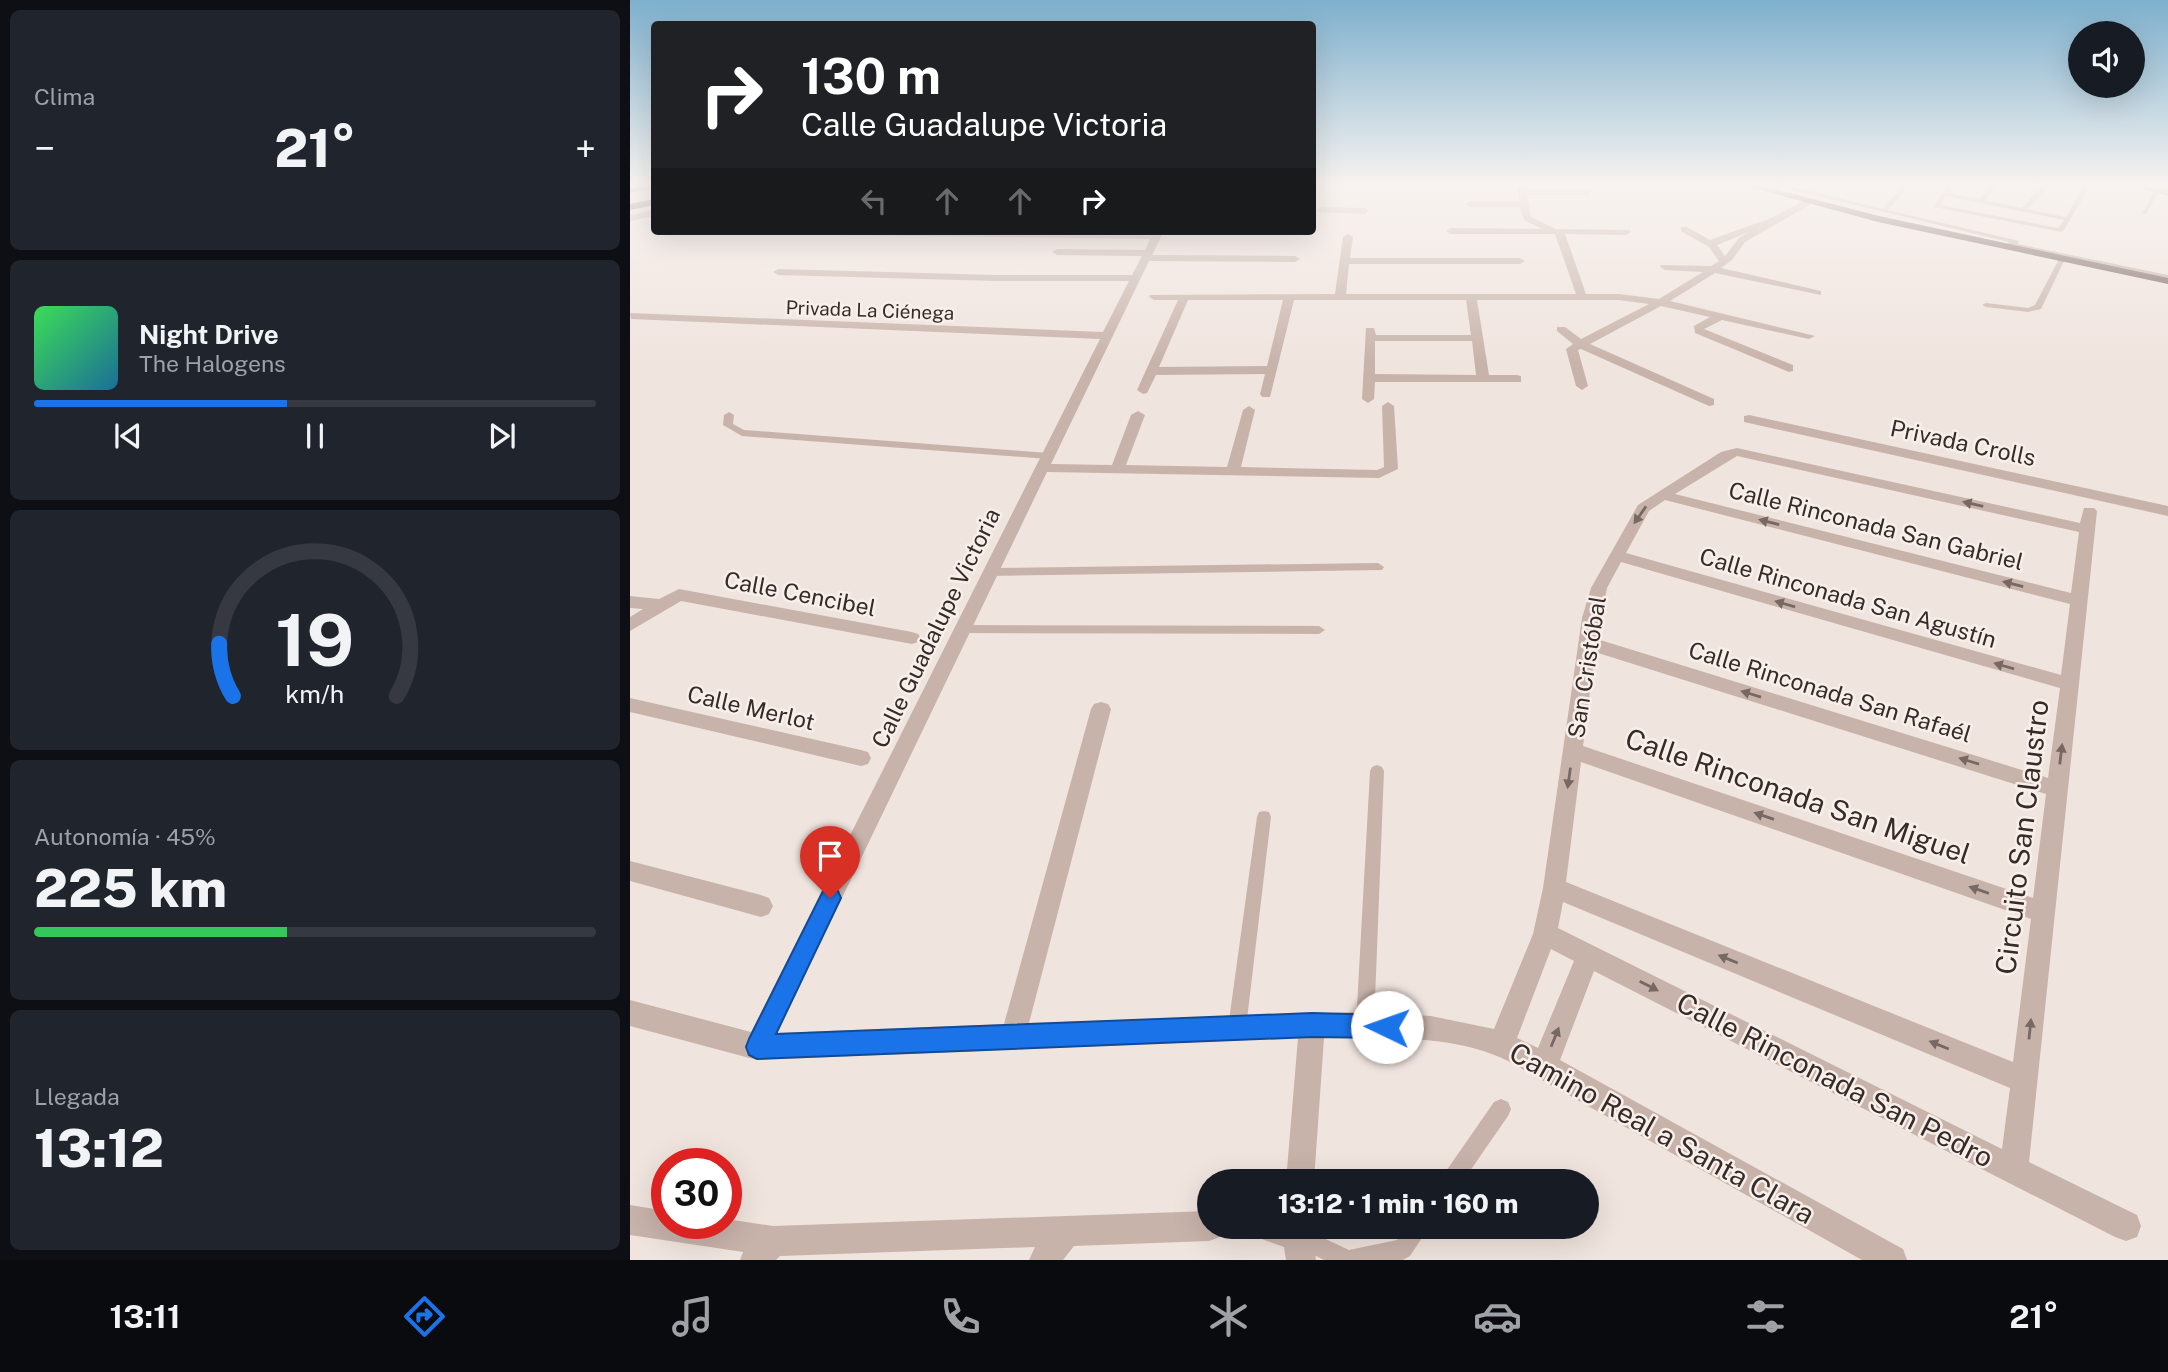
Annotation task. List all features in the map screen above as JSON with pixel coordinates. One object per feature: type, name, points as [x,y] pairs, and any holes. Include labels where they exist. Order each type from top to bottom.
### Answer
[{"type":"main road","points":[[1999,245],[2062,259],[2168,275]]},
{"type":"main road","points":[[2043,245],[2168,275]]},
{"type":"street","points":[[1057,252],[1152,245],[1295,259]]},
{"type":"street","name":"Calle Guadalupe Victoria","points":[[757,1047],[1152,245]]},
{"type":"street","points":[[1340,296],[1347,245]]},
{"type":"street","points":[[1564,245],[1582,297]]},
{"type":"street","points":[[1712,245],[1723,260]]},
{"type":"street","points":[[1582,386],[1572,349],[1685,289],[1729,258],[1739,245]]},
{"type":"street","points":[[1345,261],[1520,261]]},
{"type":"street","points":[[1665,267],[1711,269],[1817,293]]},
{"type":"street","points":[[778,272],[996,278],[1136,278]]},
{"type":"street","points":[[1143,390],[1185,296]]},
{"type":"street","points":[[1154,297],[1619,297],[1659,302],[1809,336]]},
{"type":"street","points":[[1266,394],[1289,297]]},
{"type":"street","points":[[1471,297],[1483,379]]},
{"type":"street","name":"Privada La Ciénega","points":[[631,316],[1107,336]]},
{"type":"street","points":[[1720,316],[1698,328],[1699,331],[1789,368]]},
{"type":"street","points":[[1561,329],[1580,344],[1709,402]]},
{"type":"street","points":[[1368,399],[1370,334],[1477,338]]},
{"type":"street","points":[[1152,371],[1272,370]]},
{"type":"street","points":[[1368,378],[1517,379]]},
{"type":"street","points":[[1045,462],[1117,469],[1380,474],[1391,468],[1388,406]]},
{"type":"street","points":[[1233,471],[1249,410]]},
{"type":"street","points":[[1117,469],[1138,415]]},
{"type":"street","name":"Privada Crolls","points":[[1749,419],[2168,511]]},
{"type":"street","name":"San Cristóbal","points":[[1501,1044],[1545,934],[1554,888],[1588,643],[1599,588],[1643,508],[1726,455],[1737,452],[2088,520]]},
{"type":"street","name":"Calle Rinconada San Gabriel","points":[[1661,495],[2079,601]]},
{"type":"street","name":"Circuito San Claustro","points":[[2014,1170],[2088,520]]},
{"type":"street","name":"Calle Rinconada San Agustín","points":[[1615,555],[2070,684]]},
{"type":"street","name":"Calle Cencibel","points":[[658,605],[679,595],[912,638]]},
{"type":"street","points":[[630,602],[658,605]]},
{"type":"street","points":[[630,625],[658,605]]},
{"type":"street","name":"Calle Rinconada San Rafaél","points":[[1588,643],[2057,789]]},
{"type":"street","name":"Calle Merlot","points":[[630,705],[861,758]]},
{"type":"street","points":[[1013,1037],[1101,709]]},
{"type":"street","name":"Calle Rinconada San Miguel","points":[[1573,751],[2043,912]]},
{"type":"street","points":[[630,871],[761,906]]},
{"type":"street","points":[[1554,888],[2024,1080]]},
{"type":"street","name":"Calle Rinconada San Pedro","points":[[1545,934],[2126,1226]]},
{"type":"street","points":[[1544,1066],[1588,956]]},
{"type":"street","name":"Camino Real a Santa Clara","points":[[630,1013],[757,1047],[1312,1025],[1366,1025],[1452,1032],[1501,1044],[1544,1066],[1892,1260]]},
{"type":"street","points":[[1301,1169],[1312,1025]]},
{"type":"street","points":[[630,1220],[764,1250],[1067,1231],[1197,1226]]},
{"type":"street","points":[[1044,1260],[1067,1231]]},
{"type":"lane","points":[[2017,245],[2168,275]]},
{"type":"lane","points":[[2028,245],[2168,275]]},
{"type":"lane","points":[[1986,305],[2028,310],[2038,307],[2062,259]]},
{"type":"lane","points":[[729,415],[728,425],[742,433],[1045,462]]},
{"type":"lane","points":[[991,572],[1378,567]]},
{"type":"lane","points":[[963,629],[1319,630]]},
{"type":"lane","points":[[1366,1025],[1377,771]]},
{"type":"lane","points":[[1237,1028],[1264,817]]},
{"type":"lane","points":[[1459,1169],[1501,1109]]},
{"type":"lane","points":[[1296,1239],[1348,1260],[1403,1249],[1410,1239]]},
{"type":"route","points":[[830,898],[757,1047],[1312,1025],[1387,1027]]}]
